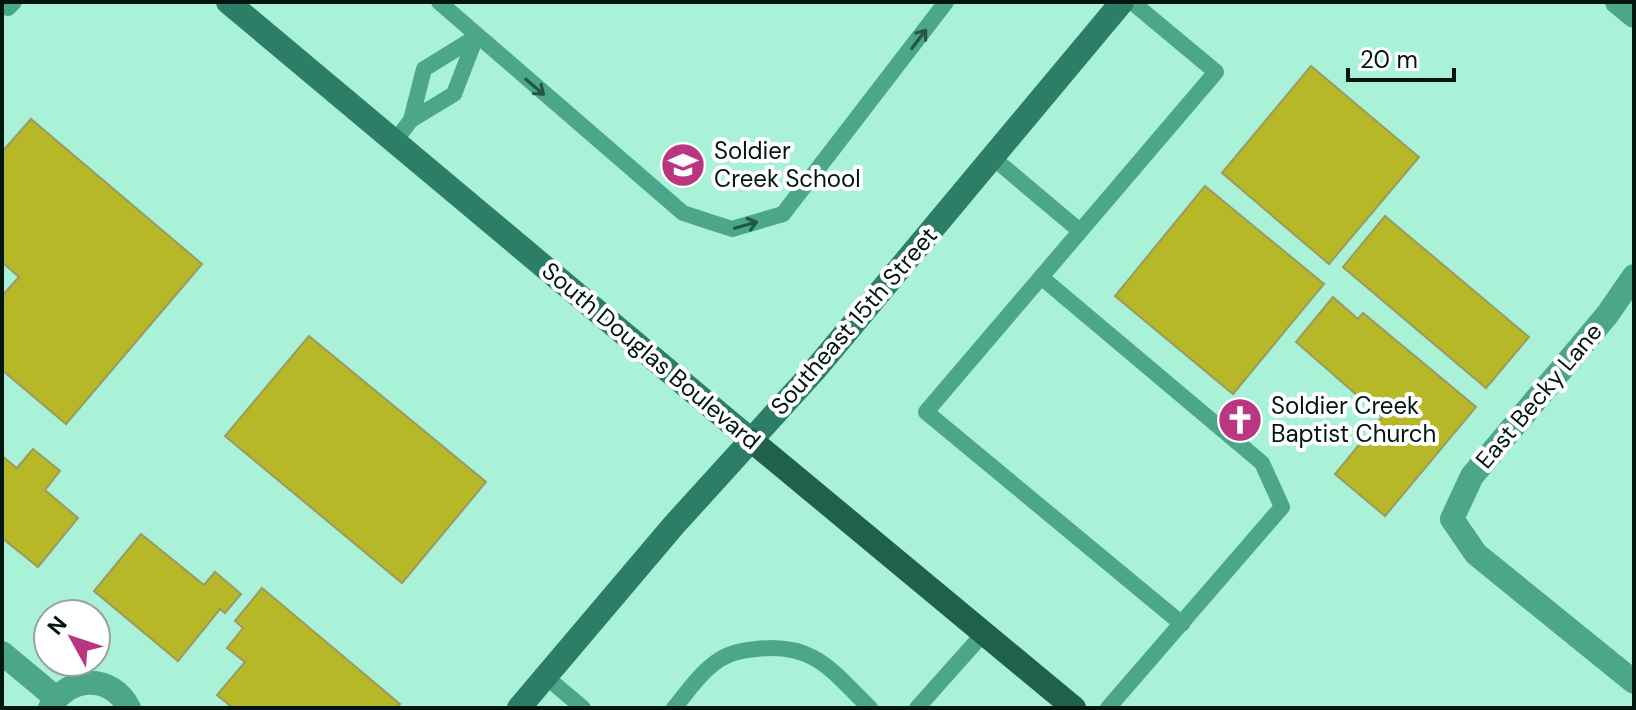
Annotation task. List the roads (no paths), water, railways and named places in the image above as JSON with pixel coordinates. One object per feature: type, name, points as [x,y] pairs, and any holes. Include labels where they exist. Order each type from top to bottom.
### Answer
[{"type":"main road","name":"South Douglas Boulevard","points":[[228,2],[1074,708]]},
{"type":"main road","name":"Southeast 15th Street","points":[[519,708],[1122,2]]},
{"type":"street","points":[[1617,2],[1634,16]]},
{"type":"street","name":"East Becky Lane","points":[[1634,276],[1607,315],[1472,476],[1452,519],[1476,554],[1634,682]]},
{"type":"street","points":[[2,653],[53,703],[68,688],[91,682],[117,691],[129,708]]},
{"type":"lane","points":[[439,2],[683,213],[732,229],[783,214],[946,2]]},
{"type":"lane","points":[[1132,2],[1216,72],[926,412],[1182,624]]},
{"type":"lane","points":[[395,141],[411,120],[454,94],[476,37]]},
{"type":"lane","points":[[411,120],[424,69],[476,37]]},
{"type":"lane","points":[[992,157],[1080,231]]},
{"type":"lane","points":[[1041,277],[1262,463],[1282,507],[1108,708]]},
{"type":"lane","points":[[917,708],[984,633]]},
{"type":"lane","points":[[674,708],[709,667],[730,652],[767,648],[801,649],[830,669],[870,708]]},
{"type":"lane","points":[[545,676],[583,708]]},
{"type":"place","name":"Soldier Creek School","points":[[683,165]]},
{"type":"place","name":"Soldier Creek Baptist Church","points":[[1240,420]]}]
